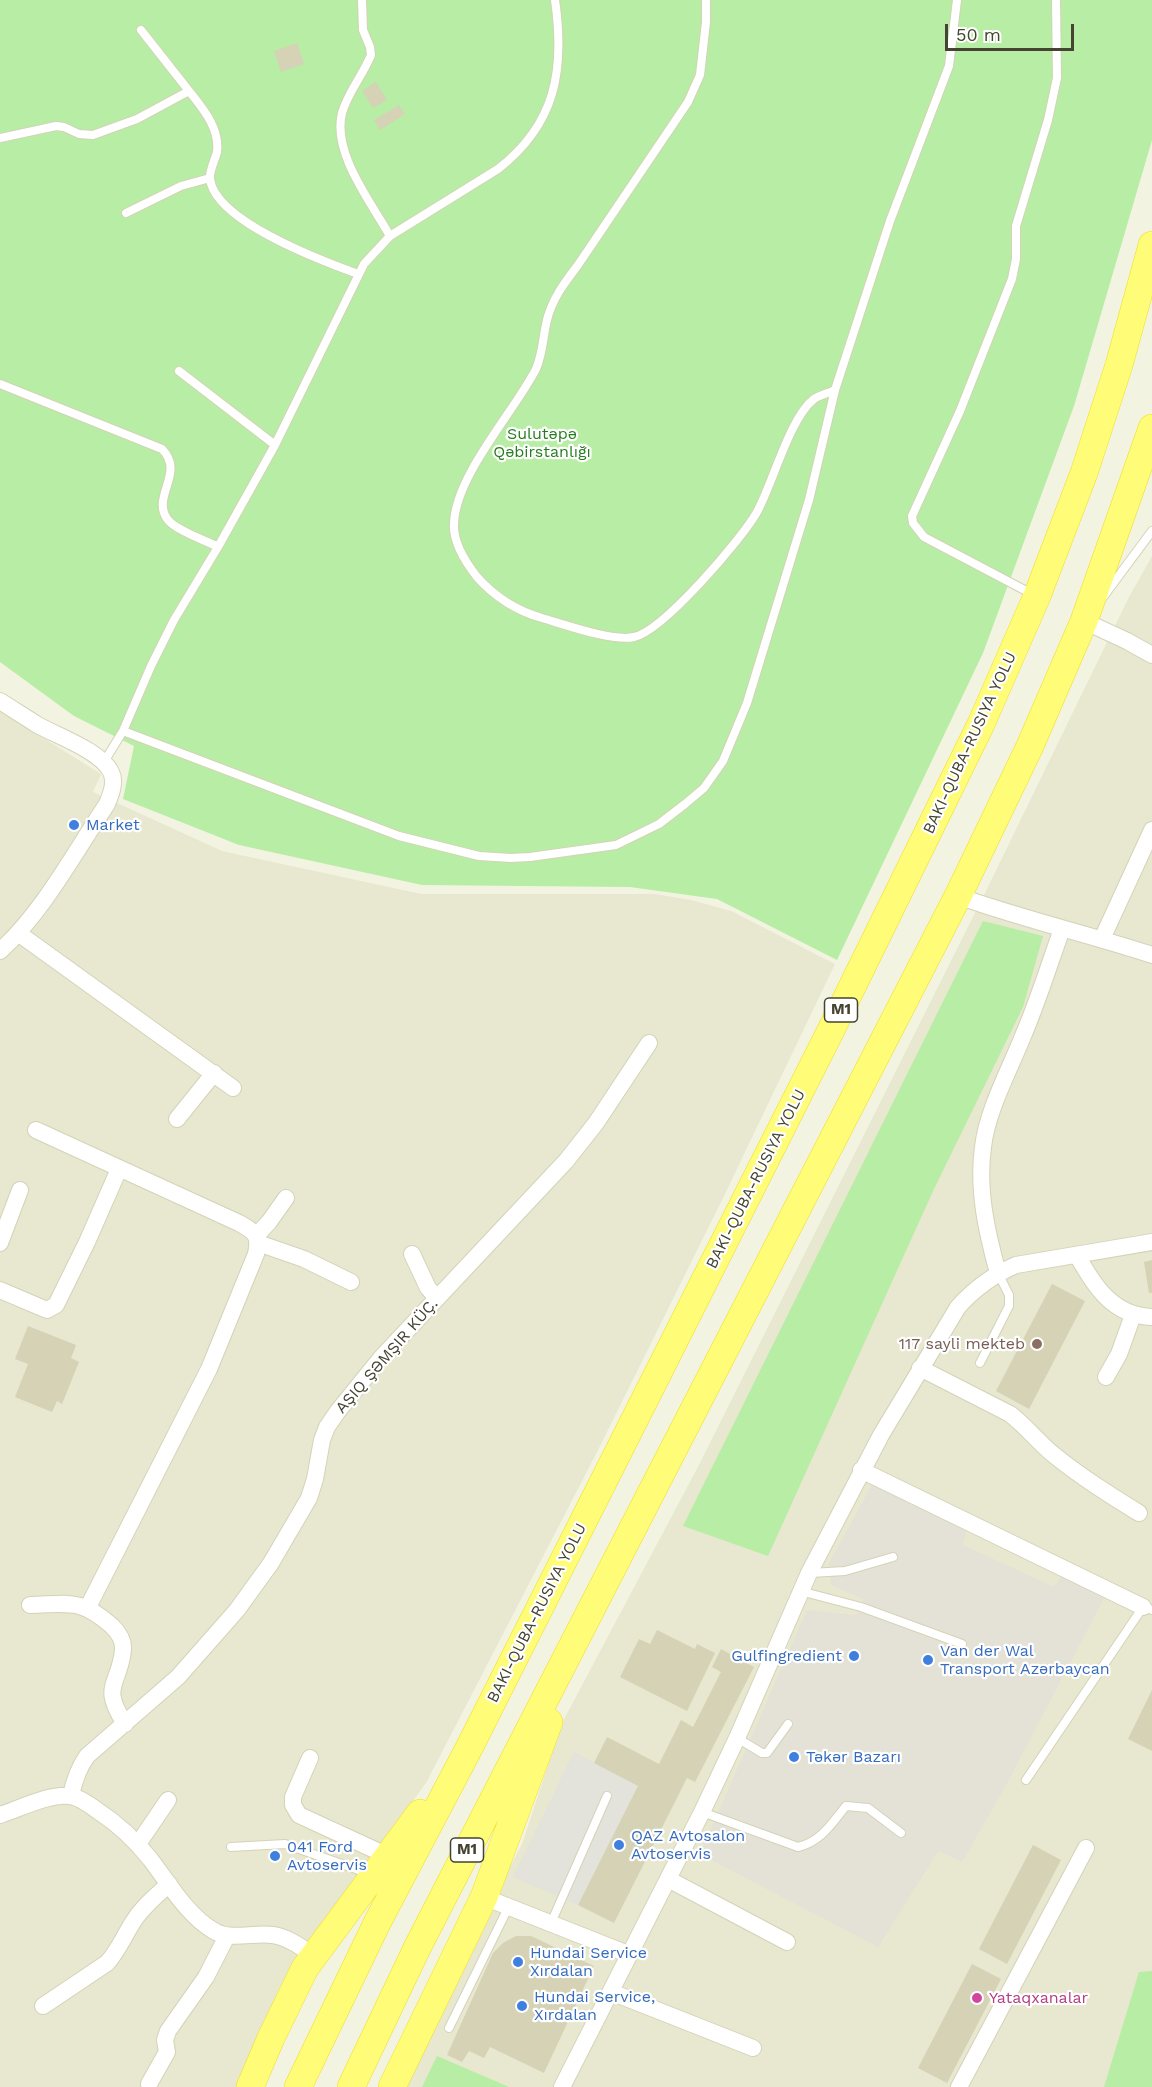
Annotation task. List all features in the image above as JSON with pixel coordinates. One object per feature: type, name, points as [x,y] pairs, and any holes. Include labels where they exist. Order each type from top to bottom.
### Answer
[{"type":"highway","name":"M1","points":[[298,2087],[377,1923],[468,1750],[910,872],[981,724],[1037,596],[1094,441],[1119,365],[1152,245]]},
{"type":"highway","name":"M1","points":[[351,2087],[417,1948],[958,896],[1029,746],[1084,621],[1152,428]]},
{"type":"highway","points":[[392,2087],[497,1902],[587,1616]]},
{"type":"highway","points":[[250,2087],[298,1980],[313,1954],[468,1750]]},
{"type":"street","points":[[1084,621],[1127,640],[1152,655]]},
{"type":"street","points":[[0,701],[104,762],[113,778],[112,791],[107,804],[18,933],[0,951]]},
{"type":"street","points":[[1102,939],[1152,830]]},
{"type":"street","points":[[958,896],[1152,955]]},
{"type":"street","points":[[998,1273],[986,1227],[983,1204],[982,1149],[986,1128],[1024,1034],[1062,929]]},
{"type":"street","points":[[18,933],[233,1088]]},
{"type":"street","points":[[71,1796],[74,1779],[87,1756],[178,1677],[257,1585],[309,1498],[327,1427],[381,1358],[566,1161],[596,1123],[649,1043]]},
{"type":"street","points":[[177,1119],[214,1073]]},
{"type":"street","points":[[36,1130],[239,1223],[257,1240],[304,1259],[351,1282]]},
{"type":"street","points":[[0,1290],[47,1310],[56,1305],[119,1169]]},
{"type":"street","points":[[0,1243],[20,1190]]},
{"type":"street","points":[[88,1608],[209,1370],[256,1254],[257,1240],[286,1198]]},
{"type":"street","points":[[562,2087],[702,1812],[737,1738],[800,1591],[861,1470],[958,1307],[970,1294],[998,1273],[1016,1265],[1152,1242]]},
{"type":"street","points":[[412,1254],[428,1288],[437,1299]]},
{"type":"street","points":[[1077,1255],[1103,1296],[1133,1315],[1152,1317]]},
{"type":"street","points":[[1106,1377],[1119,1354],[1133,1315]]},
{"type":"street","points":[[920,1368],[1010,1414],[1023,1423],[1055,1456],[1089,1482],[1139,1513]]},
{"type":"street","points":[[861,1470],[1148,1609]]},
{"type":"street","points":[[30,1605],[74,1604],[88,1608],[117,1631],[122,1640],[123,1651],[111,1692],[114,1707],[125,1724]]},
{"type":"street","points":[[310,1758],[293,1797],[293,1805],[300,1815],[380,1866]]},
{"type":"street","points":[[0,1815],[44,1799],[71,1796],[104,1815],[138,1844],[204,1924],[216,1932],[227,1936],[272,1935],[282,1937],[313,1954]]},
{"type":"street","points":[[138,1844],[168,1800]]},
{"type":"street","points":[[959,2087],[1086,1848]]},
{"type":"street","points":[[668,1879],[787,1942]]},
{"type":"street","points":[[43,2006],[107,1963],[116,1953],[138,1914],[169,1884]]},
{"type":"street","points":[[497,1902],[628,1954]]},
{"type":"street","points":[[149,2084],[167,2052],[165,2040],[168,2031],[206,1977],[227,1936]]},
{"type":"street","points":[[611,1992],[753,2048]]},
{"type":"lane","points":[[362,0],[363,30],[371,55],[343,111],[339,127],[347,162],[390,236]]},
{"type":"lane","points":[[104,762],[123,731],[174,620],[218,547],[275,444],[358,274],[390,236],[498,170],[514,157],[538,126],[553,97],[558,67],[558,20],[555,0]]},
{"type":"lane","points":[[706,0],[700,75],[688,102],[558,291],[547,320],[543,347],[536,368],[476,464],[457,502],[454,522],[457,542],[472,570],[484,585],[504,600],[532,615],[624,638],[644,634],[676,608],[746,529],[767,492],[803,411],[814,399],[835,390]]},
{"type":"lane","points":[[123,731],[399,836],[479,856],[530,857],[601,848],[635,837],[659,824],[704,788],[723,760],[747,702],[806,511],[835,390],[890,221],[943,84],[952,45],[957,0]]},
{"type":"lane","points":[[1037,596],[924,537],[913,523],[912,516],[960,411],[1012,279],[1016,259],[1016,226],[1048,120],[1057,78],[1056,0]]},
{"type":"lane","points":[[141,30],[189,91],[216,131],[218,144],[210,178],[216,195],[232,212],[279,241],[358,274]]},
{"type":"lane","points":[[0,138],[56,126],[79,134],[93,135],[137,118],[189,91]]},
{"type":"lane","points":[[126,213],[181,186],[210,178]]},
{"type":"lane","points":[[179,371],[275,444]]},
{"type":"lane","points":[[0,384],[162,449],[169,456],[172,466],[162,504],[163,511],[169,521],[176,526],[218,547]]},
{"type":"lane","points":[[1084,621],[1152,531]]},
{"type":"lane","points":[[980,1363],[1009,1306],[1009,1295],[998,1273]]},
{"type":"lane","points":[[809,1573],[845,1571],[893,1557]]},
{"type":"lane","points":[[800,1591],[861,1607],[962,1644]]},
{"type":"lane","points":[[1026,1780],[1148,1609]]},
{"type":"lane","points":[[737,1738],[762,1754],[767,1753],[788,1724]]},
{"type":"lane","points":[[551,1923],[607,1796]]},
{"type":"lane","points":[[702,1812],[798,1847],[808,1845],[822,1835],[846,1806],[868,1808],[901,1833]]},
{"type":"lane","points":[[231,1847],[274,1844],[294,1846],[380,1866]]},
{"type":"lane","points":[[449,2028],[497,1902]]},
{"type":"shaded area","points":[[1152,556],[1152,2087],[406,2087],[448,1986],[522,1844],[562,1723],[700,1463],[985,893],[1129,597]]},
{"type":"shaded area","points":[[0,711],[101,774],[93,792],[222,851],[421,894],[655,894],[691,900],[731,911],[835,964],[723,1198],[597,1452],[426,1783],[313,1937],[279,1989],[239,2087],[0,2087]]},
{"type":"shaded area","points":[[873,1483],[967,1528],[963,1545],[1054,1587],[1062,1576],[1104,1598],[1005,1787],[962,1862],[938,1851],[878,1947],[700,1854],[807,1610],[856,1615],[861,1607],[863,1599],[831,1585],[828,1565]]},
{"type":"shaded area","points":[[574,1752],[638,1786],[578,1905],[513,1877]]},
{"type":"green space","name":"Sulutəpə Qəbirstanlığı","points":[[0,0],[1152,0],[1152,140],[1074,406],[983,653],[837,960],[717,899],[630,887],[422,885],[239,845],[123,799],[134,746],[74,716],[0,662]]},
{"type":"green space","points":[[983,921],[1043,936],[1023,1007],[933,1191],[768,1556],[683,1526]]},
{"type":"green space","points":[[1152,1971],[1152,2087],[1104,2087],[1139,1972]]},
{"type":"green space","points":[[437,2056],[509,2087],[422,2087]]},
{"type":"building","points":[[297,43],[304,64],[281,72],[274,51]]},
{"type":"building","points":[[376,82],[387,100],[373,108],[362,91]]},
{"type":"building","points":[[399,105],[405,114],[380,130],[374,120]]},
{"type":"building","points":[[1152,1260],[1152,1293],[1149,1293],[1144,1262]]},
{"type":"building","points":[[1052,1284],[1085,1301],[1029,1409],[996,1391]]},
{"type":"building","points":[[28,1326],[76,1345],[71,1358],[79,1362],[62,1404],[57,1401],[52,1412],[15,1397],[28,1364],[15,1359]]},
{"type":"building","points":[[657,1630],[695,1649],[697,1644],[715,1653],[687,1711],[620,1677],[639,1639],[650,1644]]},
{"type":"building","points":[[721,1649],[754,1667],[695,1782],[687,1778],[614,1923],[578,1905],[638,1786],[594,1763],[607,1737],[659,1764],[681,1720],[693,1727],[721,1672],[712,1667]]},
{"type":"building","points":[[1152,1690],[1152,1751],[1128,1739]]},
{"type":"building","points":[[1033,1845],[1061,1860],[1007,1964],[979,1949]]},
{"type":"building","name":"Hundai Service, Xırdalan","points":[[516,1936],[531,1936],[594,1966],[544,2073],[490,2047],[484,2058],[469,2051],[462,2062],[447,2055],[493,1953],[503,1943]]},
{"type":"building","points":[[972,1964],[1001,1979],[947,2083],[918,2068]]},
{"type":"place","name":"Market","points":[[74,825]]},
{"type":"place","name":"117 sayli mekteb","points":[[1037,1344]]},
{"type":"place","name":"Gulfingredient","points":[[854,1656]]},
{"type":"place","name":"Van der Wal Transport Azərbaycan","points":[[928,1660]]},
{"type":"place","name":"Təkər Bazarı","points":[[794,1757]]},
{"type":"place","name":"QAZ Avtosalon Avtoservis","points":[[619,1845]]},
{"type":"place","name":"041 Ford Avtoservis","points":[[275,1856]]},
{"type":"place","name":"Hundai Service Xırdalan","points":[[518,1962]]},
{"type":"place","name":"Yataqxanalar","points":[[977,1998]]},
{"type":"place","name":"Hundai Service, Xırdalan","points":[[522,2006]]}]
